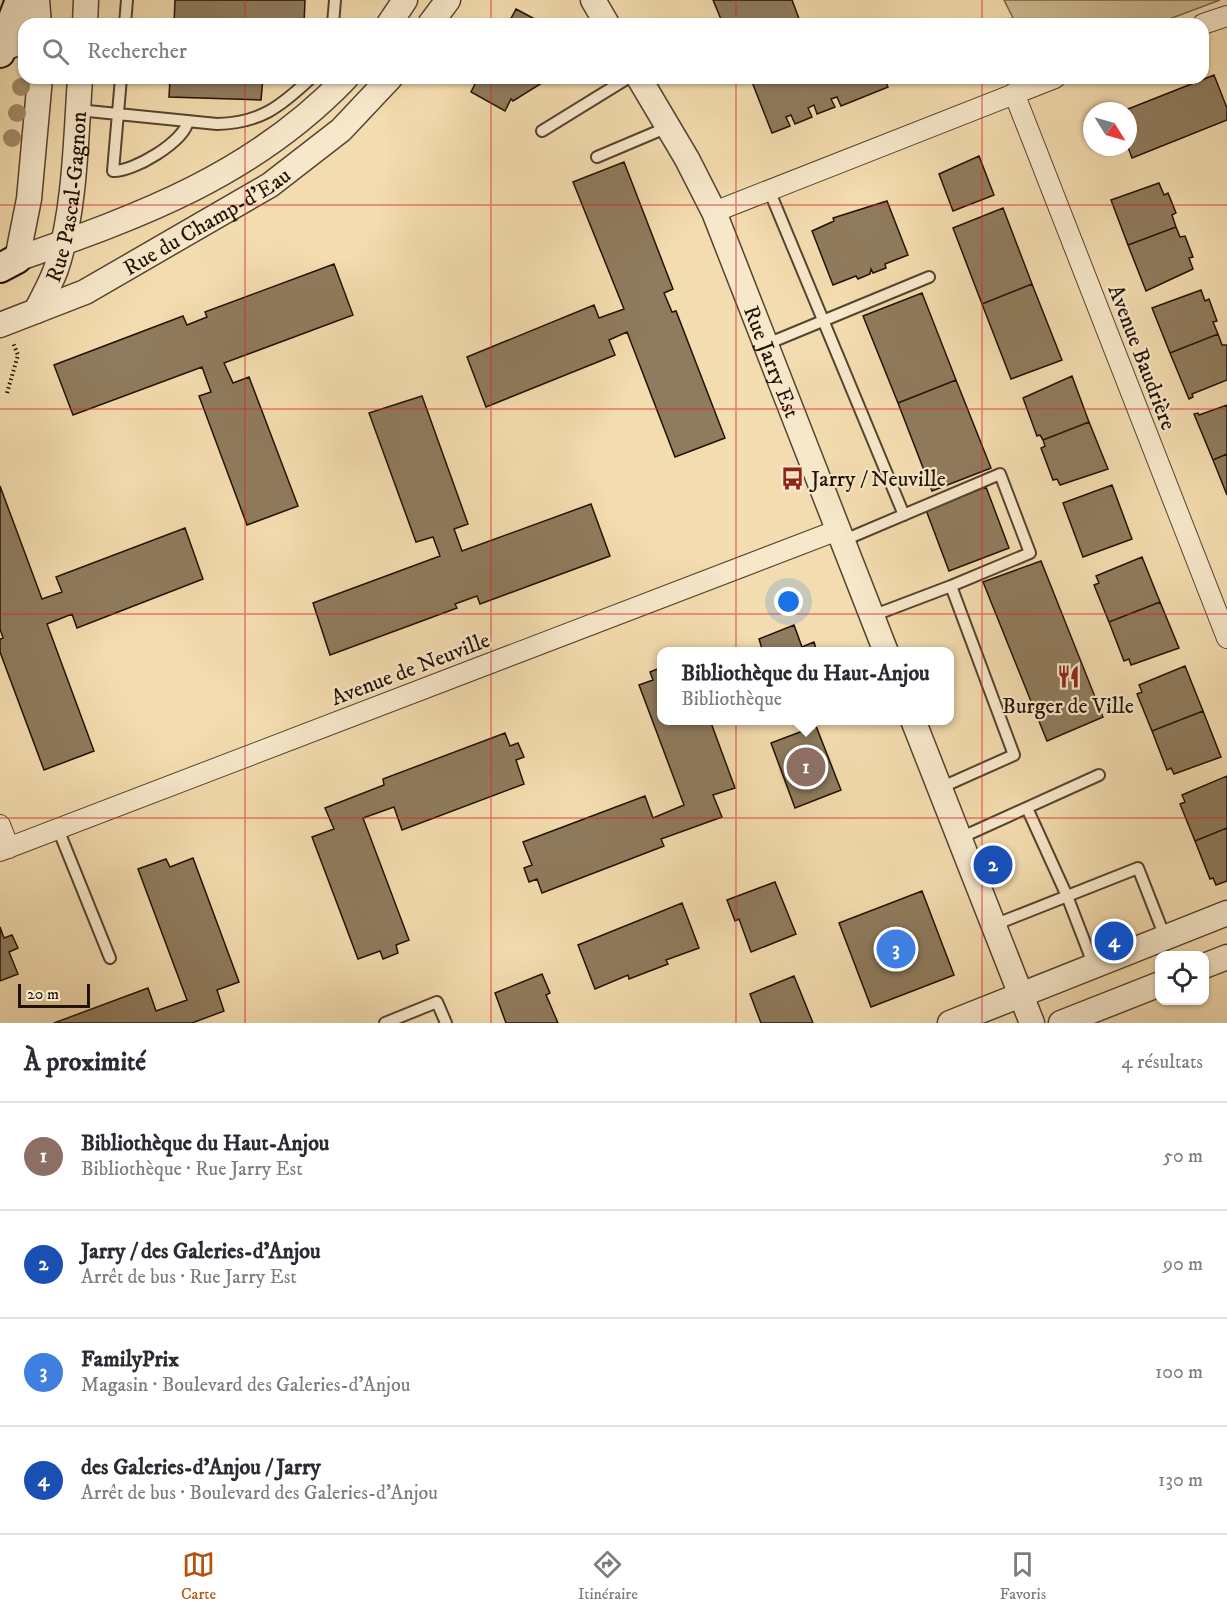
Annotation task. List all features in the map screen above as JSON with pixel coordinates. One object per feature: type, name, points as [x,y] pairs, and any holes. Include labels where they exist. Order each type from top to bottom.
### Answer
[{"type":"main road","points":[[0,55],[18,24]]},
{"type":"street","points":[[84,18],[86,0]]},
{"type":"street","points":[[393,18],[405,0]]},
{"type":"street","points":[[434,18],[448,0]]},
{"type":"street","points":[[593,0],[604,18]]},
{"type":"street","points":[[1209,22],[1227,16]]},
{"type":"street","name":"Rue Pascal-Gagnon","points":[[6,262],[29,199],[39,84]]},
{"type":"street","name":"Rue Pascal-Gagnon","points":[[36,311],[56,270],[63,243],[80,84]]},
{"type":"street","name":"Rue du Champ-d'Eau","points":[[6,262],[154,208],[214,180],[291,128],[339,84]]},
{"type":"street","name":"Rue du Champ-d'Eau","points":[[6,332],[36,311],[85,292],[270,184],[338,132],[384,84]]},
{"type":"street","name":"Rue Jarry Est","points":[[643,84],[714,212],[884,647]]},
{"type":"street","points":[[714,212],[1039,84]]},
{"type":"street","name":"Avenue Baudrière","points":[[1014,93],[1227,638]]},
{"type":"street","name":"Avenue de Neuville","points":[[4,850],[840,536]]},
{"type":"street","points":[[915,725],[1032,1023]]},
{"type":"street","points":[[0,825],[4,850]]},
{"type":"street","points":[[950,1023],[1227,913]]},
{"type":"street","points":[[1209,964],[1227,957]]},
{"type":"street","points":[[1061,1023],[1155,986]]},
{"type":"lane","points":[[126,18],[127,0]]},
{"type":"lane","points":[[334,18],[337,2]]},
{"type":"lane","points":[[0,55],[18,50]]},
{"type":"lane","points":[[120,84],[113,171],[125,172],[136,166],[183,134],[188,121]]},
{"type":"lane","points":[[78,110],[217,124],[252,120],[273,110],[304,84]]},
{"type":"lane","points":[[542,131],[618,84]]},
{"type":"lane","points":[[597,157],[668,126]]},
{"type":"lane","points":[[769,190],[904,515]]},
{"type":"lane","points":[[767,344],[929,277]]},
{"type":"lane","points":[[840,536],[904,515],[1000,474],[1030,553],[872,616]]},
{"type":"lane","points":[[939,789],[1014,755],[951,585]]},
{"type":"lane","points":[[960,838],[1099,775]]},
{"type":"lane","points":[[1027,808],[1067,896],[1094,966]]},
{"type":"lane","points":[[58,829],[110,958]]},
{"type":"lane","points":[[994,925],[1138,868],[1165,938]]},
{"type":"lane","points":[[385,1023],[437,1002],[446,1023]]},
{"type":"path","points":[[6,332],[18,355],[7,393]]},
{"type":"shaded area","points":[[1004,0],[1220,0],[1172,18],[1013,18]]},
{"type":"building","points":[[175,0],[305,0],[304,18],[174,18]]},
{"type":"building","points":[[713,0],[792,0],[799,18],[720,18]]},
{"type":"building","points":[[516,9],[533,18],[511,18]]},
{"type":"building","points":[[1214,75],[1227,108],[1227,120],[1137,156],[1137,105],[1191,84],[1209,84],[1209,77]]},
{"type":"building","points":[[170,84],[262,84],[261,100],[169,97]]},
{"type":"building","points":[[475,84],[540,84],[513,101],[511,99],[505,111],[471,92]]},
{"type":"building","points":[[753,84],[887,84],[888,87],[841,106],[837,97],[831,99],[835,107],[817,114],[814,105],[808,108],[812,117],[795,124],[791,115],[786,117],[790,126],[772,133]]},
{"type":"building","points":[[979,156],[994,195],[953,211],[939,174]]},
{"type":"building","points":[[624,162],[673,289],[664,293],[672,312],[676,311],[725,438],[675,457],[627,332],[609,340],[615,355],[486,407],[467,357],[594,305],[599,318],[624,309],[573,182]]},
{"type":"building","points":[[1159,183],[1164,195],[1168,193],[1176,213],[1172,215],[1176,227],[1128,245],[1111,200]]},
{"type":"building","points":[[887,201],[908,255],[885,264],[886,268],[873,273],[871,269],[870,274],[858,279],[856,276],[833,285],[812,231],[834,221],[833,218]]},
{"type":"building","points":[[1003,208],[1032,284],[982,304],[953,228]]},
{"type":"building","points":[[1176,227],[1180,237],[1185,236],[1193,257],[1189,258],[1193,269],[1146,291],[1128,245]]},
{"type":"building","points":[[334,264],[353,315],[224,363],[233,383],[249,377],[298,506],[247,525],[199,396],[211,392],[202,367],[73,415],[54,365],[183,316],[187,325],[207,317],[205,312]]},
{"type":"building","points":[[1032,284],[1062,360],[1011,379],[982,304]]},
{"type":"building","points":[[1201,290],[1205,301],[1209,299],[1217,321],[1213,322],[1218,334],[1170,353],[1152,308]]},
{"type":"building","points":[[922,293],[956,380],[898,403],[863,316]]},
{"type":"building","points":[[1218,334],[1222,345],[1227,345],[1227,380],[1192,394],[1193,397],[1189,399],[1170,353]]},
{"type":"building","points":[[1072,376],[1089,422],[1043,440],[1040,435],[1037,436],[1023,398]]},
{"type":"building","points":[[956,380],[991,468],[932,491],[898,403]]},
{"type":"building","points":[[422,396],[468,524],[454,529],[462,551],[591,504],[610,556],[480,604],[477,596],[455,604],[457,608],[330,655],[313,603],[440,556],[433,537],[416,542],[369,413]]},
{"type":"building","points":[[1227,405],[1227,454],[1213,460],[1194,414],[1199,415]]},
{"type":"building","points":[[1089,422],[1108,469],[1060,485],[1057,479],[1053,480],[1041,448],[1045,446],[1043,440]]},
{"type":"building","points":[[1227,454],[1227,495],[1213,460]]},
{"type":"building","points":[[1112,485],[1132,539],[1083,557],[1063,503]]},
{"type":"building","points":[[0,486],[42,599],[62,592],[56,577],[185,528],[203,579],[77,628],[72,614],[47,624],[94,751],[44,770],[0,652],[0,639],[3,638],[0,629]]},
{"type":"building","points":[[986,487],[1009,548],[949,571],[926,510]]},
{"type":"building","points":[[1142,557],[1160,602],[1109,622],[1094,585],[1099,583],[1096,576]]},
{"type":"building","points":[[1041,561],[1103,717],[1047,741],[983,582]]},
{"type":"building","points":[[1160,602],[1179,648],[1131,665],[1129,659],[1124,661],[1109,622]]},
{"type":"building","points":[[794,625],[802,647],[761,647],[759,639]]},
{"type":"building","points":[[814,642],[816,647],[802,647]]},
{"type":"building","points":[[1185,666],[1203,711],[1152,731],[1137,694],[1142,692],[1139,685]]},
{"type":"building","points":[[657,669],[657,725],[712,725],[735,788],[713,795],[722,817],[661,839],[664,846],[542,893],[537,879],[529,882],[524,868],[532,865],[523,842],[645,796],[653,818],[684,805],[639,685],[653,680],[650,672]]},
{"type":"building","points":[[1203,711],[1221,757],[1174,774],[1171,768],[1167,770],[1152,731]]},
{"type":"building","points":[[816,726],[841,790],[795,808],[771,743]]},
{"type":"building","points":[[505,733],[510,746],[518,743],[524,757],[516,760],[524,784],[402,830],[394,807],[363,818],[409,940],[396,945],[398,953],[383,959],[380,951],[358,959],[312,837],[334,829],[325,808],[384,785],[383,779]]},
{"type":"building","points":[[1227,776],[1227,828],[1195,841],[1180,804],[1185,802],[1182,795]]},
{"type":"building","points":[[1227,828],[1227,881],[1216,885],[1213,878],[1210,879],[1195,841]]},
{"type":"building","points":[[193,858],[239,982],[217,990],[224,1011],[192,1023],[54,1023],[148,988],[156,1011],[187,1000],[138,869],[166,859],[170,867]]},
{"type":"building","points":[[775,882],[796,934],[751,952],[739,919],[735,921],[727,900]]},
{"type":"building","points":[[922,891],[954,975],[871,1007],[839,923]]},
{"type":"building","points":[[682,903],[699,948],[666,960],[668,964],[629,979],[628,975],[595,989],[578,945]]},
{"type":"building","points":[[0,927],[4,938],[12,935],[18,948],[9,952],[18,974],[0,981]]},
{"type":"building","points":[[542,974],[550,993],[546,995],[558,1023],[506,1023],[495,993]]},
{"type":"building","points":[[794,976],[813,1023],[761,1023],[750,994]]},
{"type":"place","name":"Jarry / Neuville","points":[[793,478]]},
{"type":"place","name":"Burger de Ville","points":[[1068,676]]},
{"type":"place","name":"Bibliothèque du Haut-Anjou","points":[[806,767]]},
{"type":"place","name":"Jarry / des Galeries-d'Anjou","points":[[993,865]]},
{"type":"place","name":"des Galeries-d'Anjou / Jarry","points":[[1114,941]]},
{"type":"place","name":"FamilyPrix","points":[[896,949]]}]
